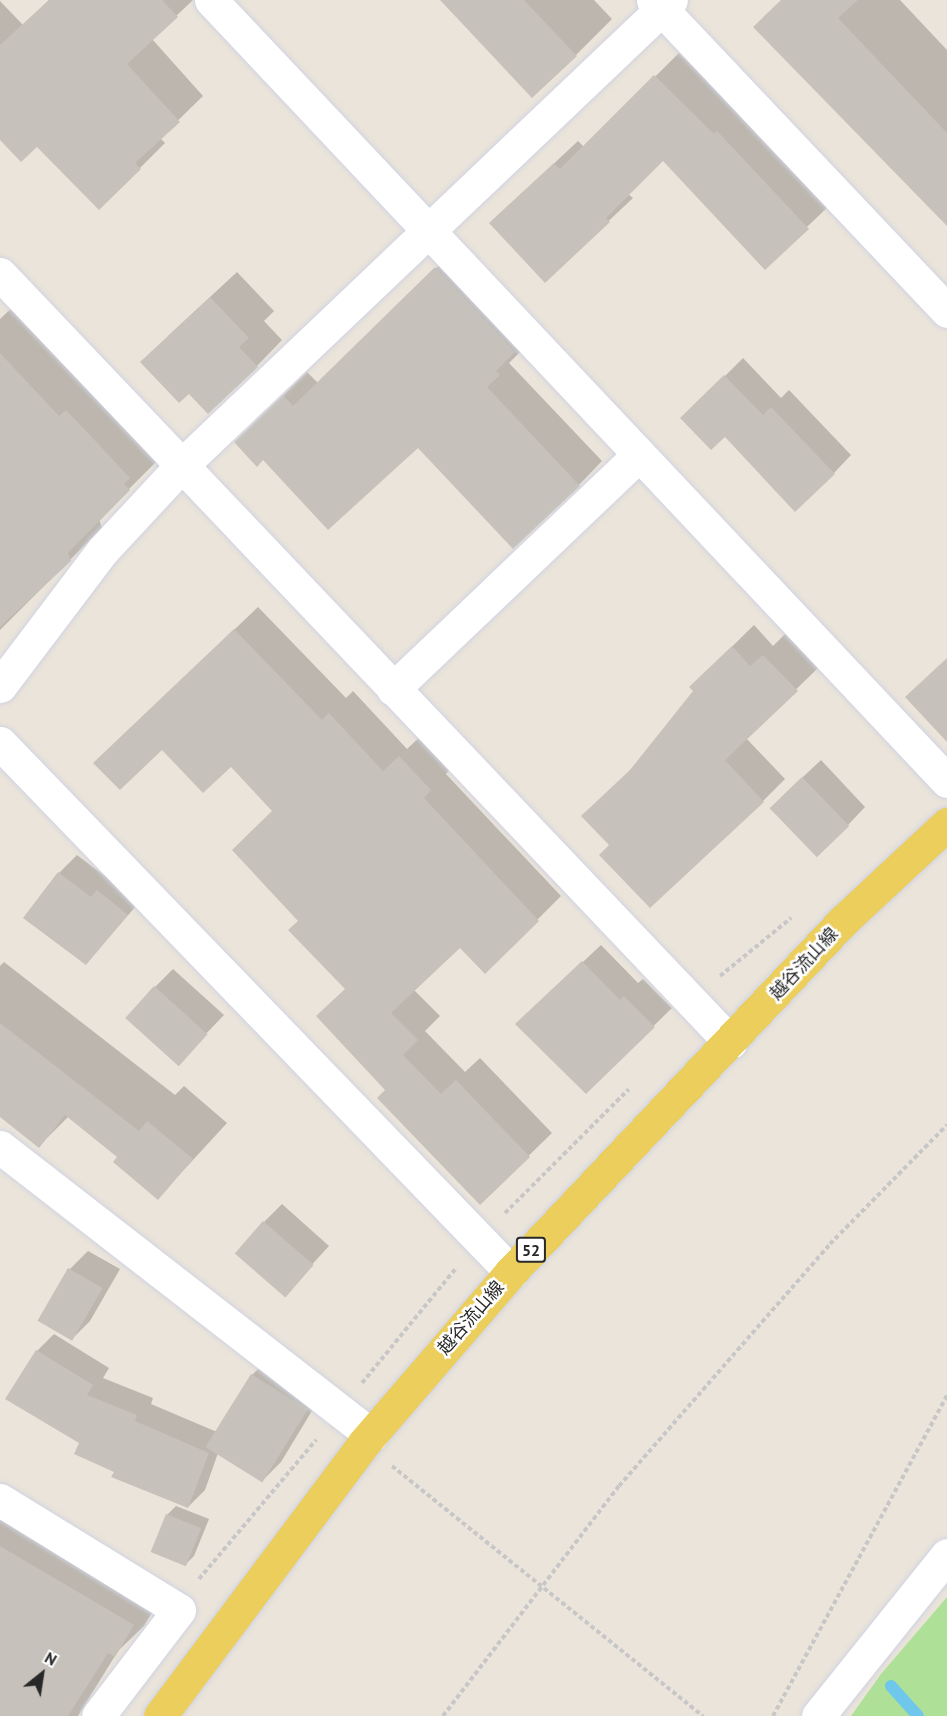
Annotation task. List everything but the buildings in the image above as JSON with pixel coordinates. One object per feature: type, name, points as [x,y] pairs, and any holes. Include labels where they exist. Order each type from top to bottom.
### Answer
[{"type":"main road","name":"越谷流山線","points":[[160,1716],[367,1439],[511,1272],[629,1143],[730,1042],[844,920],[947,825]]},
{"type":"street","points":[[211,0],[947,782]]},
{"type":"street","points":[[0,686],[103,550],[181,466],[662,3],[947,311]]},
{"type":"street","points":[[0,274],[730,1042]]},
{"type":"street","points":[[393,689],[639,455]]},
{"type":"street","points":[[0,743],[511,1272]]},
{"type":"street","points":[[0,1147],[340,1411],[367,1439]]},
{"type":"street","points":[[0,1500],[179,1610],[98,1716]]},
{"type":"street","points":[[818,1716],[947,1555]]},
{"type":"path","points":[[443,1716],[619,1486],[764,1317],[885,1184],[947,1125]]},
{"type":"path","points":[[773,1716],[947,1395]]},
{"type":"path","points":[[208,1586],[199,1579],[340,1411]]},
{"type":"path","points":[[367,1439],[541,1590],[703,1716]]},
{"type":"green space","points":[[947,1597],[947,1716],[851,1716],[881,1674]]},
{"type":"waterway","points":[[891,1686],[918,1716]]}]
